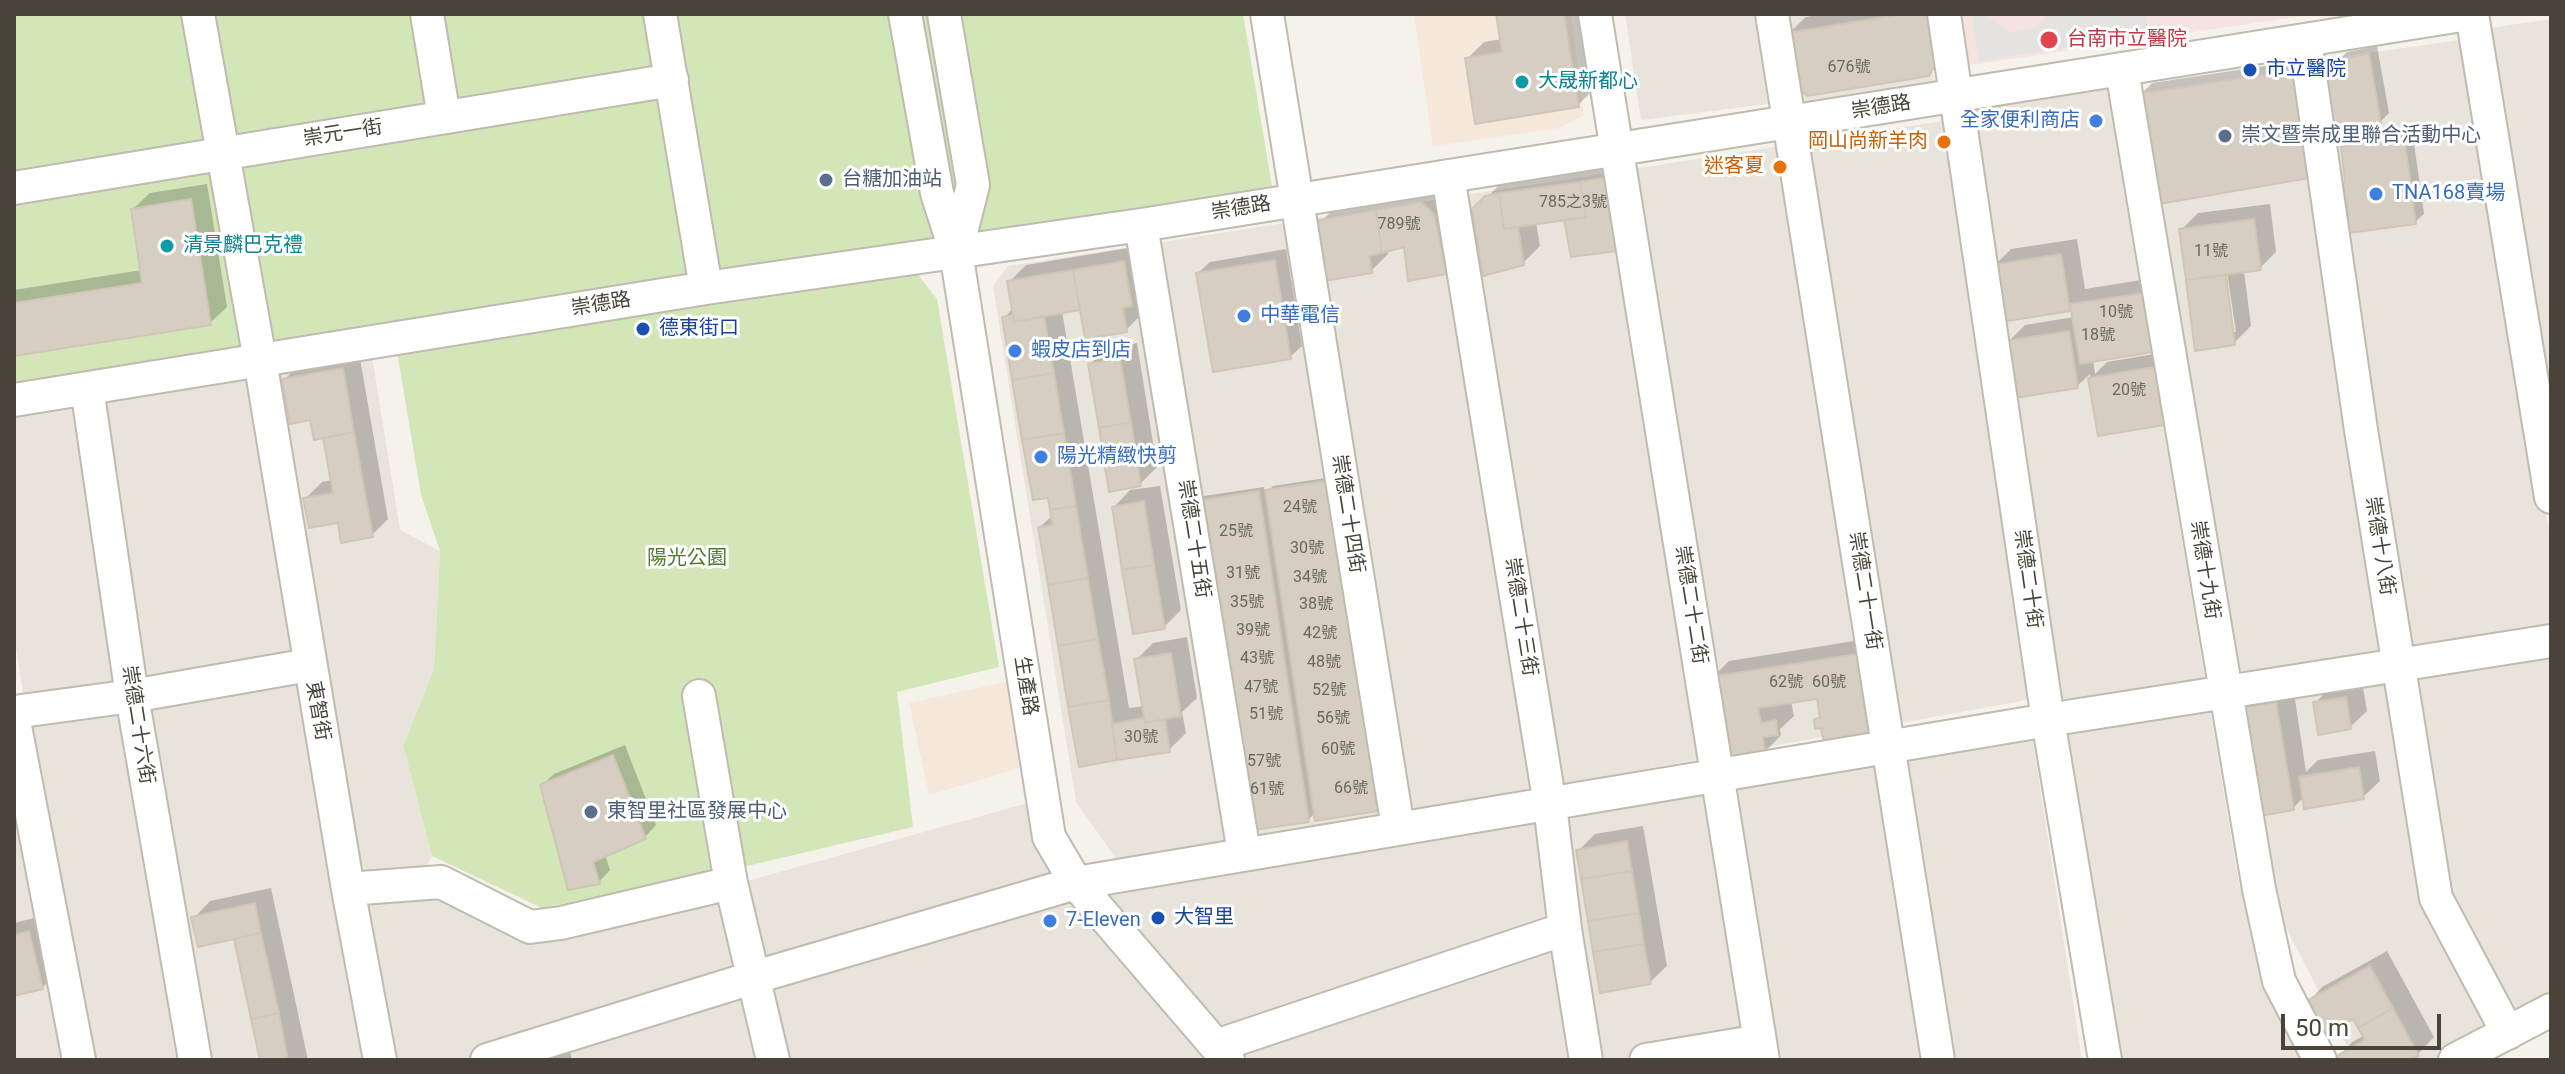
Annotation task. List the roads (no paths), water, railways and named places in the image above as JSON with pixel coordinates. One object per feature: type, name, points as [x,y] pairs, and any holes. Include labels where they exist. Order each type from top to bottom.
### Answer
[{"type":"street","name":"東智街","points":[[198,14],[380,1060]]},
{"type":"street","points":[[427,14],[444,117]]},
{"type":"street","points":[[660,14],[706,288]]},
{"type":"street","name":"生產路","points":[[905,14],[937,193],[956,252],[1049,837],[1076,883],[1222,1053]]},
{"type":"street","name":"生產路","points":[[944,14],[973,185],[956,252]]},
{"type":"street","name":"崇德二十四街","points":[[1267,14],[1398,828]]},
{"type":"street","name":"崇德二十二街","points":[[1595,14],[1761,1050]]},
{"type":"street","name":"崇德二十一街","points":[[1772,14],[1938,1060]]},
{"type":"street","name":"崇德二十街","points":[[1944,14],[2048,720],[2105,1060]]},
{"type":"street","points":[[2470,14],[2551,497]]},
{"type":"street","name":"崇德路","points":[[14,400],[706,288],[1296,201],[2470,14]]},
{"type":"street","name":"崇德十八街","points":[[2305,41],[2397,665],[2436,898],[2508,1033]]},
{"type":"street","name":"崇德十九街","points":[[2122,70],[2259,889],[2279,981],[2320,1060]]},
{"type":"street","name":"崇元一街","points":[[14,188],[672,80]]},
{"type":"street","name":"崇德二十三街","points":[[1448,176],[1550,805],[1565,929],[1586,1060]]},
{"type":"street","name":"崇德二十五街","points":[[1141,225],[1244,853]]},
{"type":"street","name":"崇德二十六街","points":[[87,388],[132,696],[195,1060]]},
{"type":"street","points":[[487,1060],[1076,883],[1889,746],[2551,641]]},
{"type":"street","points":[[14,712],[132,696],[309,665]]},
{"type":"street","points":[[699,696],[731,883],[773,1060]]},
{"type":"street","points":[[14,721],[79,1060]]},
{"type":"street","points":[[348,889],[441,882],[530,927],[561,923],[731,883]]},
{"type":"street","points":[[1222,1053],[1565,929]]},
{"type":"street","points":[[2455,1060],[2551,1010]]},
{"type":"street","points":[[1646,1060],[1761,1050]]},
{"type":"place","name":"台南市立醫院","points":[[2049,40]]},
{"type":"place","name":"市立醫院","points":[[2250,70]]},
{"type":"place","name":"大晟新都心","points":[[1522,82]]},
{"type":"place","name":"全家便利商店","points":[[2096,121]]},
{"type":"place","name":"崇文暨崇成里聯合活動中心","points":[[2225,136]]},
{"type":"place","name":"岡山尚新羊肉","points":[[1944,142]]},
{"type":"place","name":"迷客夏","points":[[1780,167]]},
{"type":"place","name":"台糖加油站","points":[[826,180]]},
{"type":"place","name":"TNA168賣場","points":[[2376,194]]},
{"type":"place","name":"清景麟巴克禮","points":[[167,246]]},
{"type":"place","name":"中華電信","points":[[1244,316]]},
{"type":"place","name":"德東街口","points":[[643,329]]},
{"type":"place","name":"蝦皮店到店","points":[[1015,351]]},
{"type":"place","name":"陽光精緻快剪","points":[[1041,457]]},
{"type":"place","name":"東智里社區發展中心","points":[[591,812]]},
{"type":"place","name":"大智里","points":[[1158,918]]},
{"type":"place","name":"7-Eleven","points":[[1050,921]]},
{"type":"park label","name":"陽光公園","points":[[687,559]]}]
